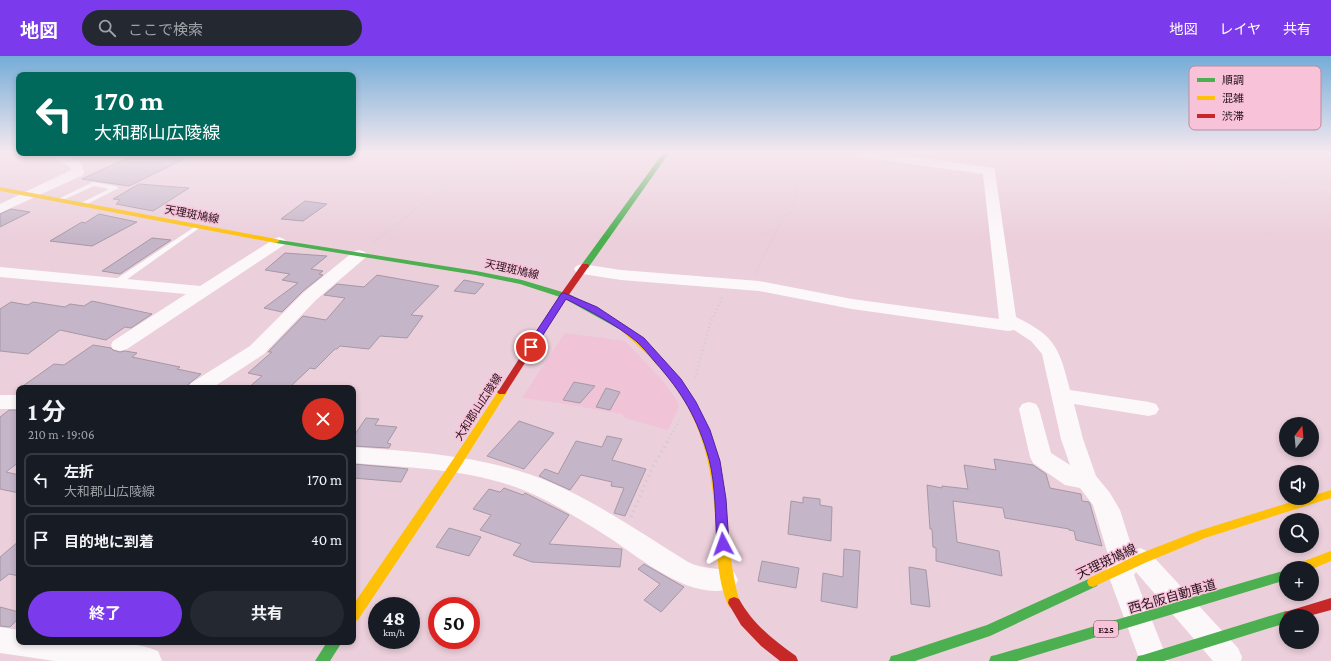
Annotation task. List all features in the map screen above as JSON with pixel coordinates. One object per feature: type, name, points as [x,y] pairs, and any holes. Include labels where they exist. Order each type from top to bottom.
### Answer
[{"type":"main road","name":"大和郡山広陵線","points":[[356,612],[456,464],[564,295],[645,181]]},
{"type":"main road","name":"天理斑鳩線","points":[[0,189],[60,199],[196,228],[497,276],[564,295],[594,309],[641,340],[678,381],[693,404],[705,430],[715,461],[720,499],[725,580],[732,601],[742,619],[760,637],[791,661]]},
{"type":"main road","name":"天理斑鳩線","points":[[896,661],[990,630],[1128,565],[1202,534],[1331,494]]},
{"type":"main road","points":[[1318,561],[1331,556]]},
{"type":"main road","points":[[1319,566],[1331,563]]},
{"type":"main road","name":"西名阪自動車道","points":[[996,661],[1279,577]]},
{"type":"main road","points":[[1314,609],[1331,604]]},
{"type":"main road","points":[[1143,661],[1279,619]]},
{"type":"main road","points":[[322,661],[333,645]]},
{"type":"street","points":[[0,209],[58,181]]},
{"type":"street","points":[[990,181],[1008,320],[1040,338],[1047,346],[1072,439],[1086,480],[1102,499],[1108,510],[1128,565],[1154,661]]},
{"type":"street","points":[[120,345],[279,242]]},
{"type":"street","points":[[203,385],[257,350],[310,296],[359,254]]},
{"type":"street","points":[[582,269],[621,275],[752,285],[886,309],[1008,326],[1016,324]]},
{"type":"street","points":[[0,272],[203,291]]},
{"type":"street","points":[[1061,394],[1149,409]]},
{"type":"street","points":[[1029,409],[1041,458],[1073,479],[1086,480]]},
{"type":"street","points":[[356,455],[456,464],[484,470],[542,489],[598,519],[694,578],[706,580],[725,580]]},
{"type":"street","points":[[1128,565],[1226,660]]},
{"type":"street","points":[[0,640],[16,642]]},
{"type":"street","points":[[35,645],[148,661]]},
{"type":"lane","points":[[60,199],[93,184],[116,188],[83,204]]},
{"type":"lane","points":[[116,282],[196,228]]},
{"type":"path","points":[[359,254],[453,181]]},
{"type":"path","points":[[752,285],[762,259],[782,217],[792,211],[798,181]]},
{"type":"path","points":[[1273,181],[1301,185],[1331,184]]},
{"type":"shaded area","points":[[565,333],[625,341],[662,380],[677,401],[679,406],[668,430],[625,418],[622,414],[522,398]]},
{"type":"building","points":[[97,181],[139,181],[129,186]]},
{"type":"building","points":[[139,184],[189,188],[153,211],[116,204],[120,200],[113,199]]},
{"type":"building","points":[[305,201],[327,204],[303,221],[281,219]]},
{"type":"building","points":[[11,209],[30,212],[0,227],[0,214]]},
{"type":"building","points":[[99,214],[137,222],[92,246],[50,241],[82,222],[85,223]]},
{"type":"building","points":[[152,238],[171,240],[120,274],[102,271]]},
{"type":"building","points":[[285,253],[327,256],[311,269],[323,271],[319,274],[323,275],[303,291],[282,312],[264,308],[298,283],[282,280],[290,274],[265,270]]},
{"type":"building","points":[[377,275],[439,286],[411,315],[423,316],[407,338],[380,336],[369,349],[340,346],[315,369],[310,368],[292,385],[252,385],[262,376],[248,373],[272,352],[268,352],[303,316],[326,320],[345,298],[324,295],[337,284],[364,287]]},
{"type":"building","points":[[464,280],[484,284],[475,294],[454,291]]},
{"type":"building","points":[[92,301],[152,314],[131,328],[125,327],[106,340],[60,330],[28,354],[0,351],[0,309],[11,302],[28,305],[33,302],[65,307],[70,304],[84,306]]},
{"type":"building","points":[[93,345],[111,348],[120,352],[125,351],[137,353],[132,357],[180,367],[177,369],[201,374],[188,385],[24,385],[54,364],[64,365]]},
{"type":"building","points":[[574,382],[595,386],[580,403],[563,400]]},
{"type":"building","points":[[606,388],[620,392],[610,410],[596,407]]},
{"type":"building","points":[[9,410],[16,410],[16,464],[6,472],[16,474],[16,492],[0,489],[0,417]]},
{"type":"building","points":[[366,418],[379,419],[375,425],[397,427],[387,443],[391,444],[389,448],[356,446],[356,433]]},
{"type":"building","points":[[519,421],[554,433],[524,469],[487,456]]},
{"type":"building","points":[[607,436],[622,439],[612,460],[646,469],[625,516],[614,513],[624,488],[611,486],[612,482],[581,475],[570,490],[539,476],[545,469],[558,474],[576,441],[602,447]]},
{"type":"building","points":[[994,459],[1033,465],[1046,474],[1050,488],[1081,494],[1082,501],[1089,502],[1090,504],[1102,546],[1076,540],[1074,531],[1069,529],[1005,518],[1003,508],[953,501],[957,542],[999,551],[1002,576],[936,561],[936,548],[933,547],[932,529],[930,529],[927,485],[942,488],[942,486],[968,489],[964,465],[996,470]]},
{"type":"building","points":[[356,464],[408,469],[401,482],[356,478]]},
{"type":"building","points":[[504,488],[523,495],[525,493],[569,515],[549,544],[622,549],[620,567],[532,562],[513,555],[521,544],[480,530],[491,515],[473,509],[489,489],[500,492]]},
{"type":"building","points":[[803,497],[820,499],[820,505],[832,507],[831,541],[788,534],[791,501],[803,503]]},
{"type":"building","points":[[449,528],[481,537],[469,556],[436,547]]},
{"type":"building","points":[[16,544],[16,575],[9,574],[0,581],[0,557]]},
{"type":"building","points":[[844,549],[860,551],[857,608],[821,601],[823,573],[843,577]]},
{"type":"building","points":[[762,561],[799,568],[796,588],[758,581]]},
{"type":"building","points":[[644,564],[684,587],[661,612],[644,600],[660,584],[638,569]]},
{"type":"building","points":[[909,567],[926,570],[930,607],[911,604]]},
{"type":"building","points":[[0,607],[16,611],[16,621],[10,627],[0,626]]},
{"type":"traffic: fast","points":[[585,266],[646,181]]},
{"type":"traffic: fast","points":[[276,241],[476,273],[522,282],[566,296],[622,327]]},
{"type":"traffic: fast","points":[[996,661],[1279,577]]},
{"type":"traffic: fast","points":[[896,661],[990,630],[1093,582]]},
{"type":"traffic: fast","points":[[1143,661],[1279,619]]},
{"type":"traffic: fast","points":[[322,661],[333,645]]},
{"type":"traffic: slow","points":[[0,189],[276,241]]},
{"type":"traffic: slow","points":[[622,327],[643,344],[678,382],[702,425],[710,448],[716,474],[720,501],[725,565],[734,603]]},
{"type":"traffic: slow","points":[[356,612],[456,464],[502,392]]},
{"type":"traffic: slow","points":[[1093,582],[1143,558],[1202,534],[1331,494]]},
{"type":"traffic: slow","points":[[1318,561],[1331,556]]},
{"type":"traffic: jam","points":[[502,392],[564,295],[585,266]]},
{"type":"traffic: jam","points":[[734,603],[739,613],[752,629],[791,661]]},
{"type":"traffic: jam","points":[[1314,609],[1331,604]]},
{"type":"route","points":[[531,347],[564,295],[594,309],[641,340],[678,381],[693,404],[705,430],[715,461],[720,499],[723,544]]}]
